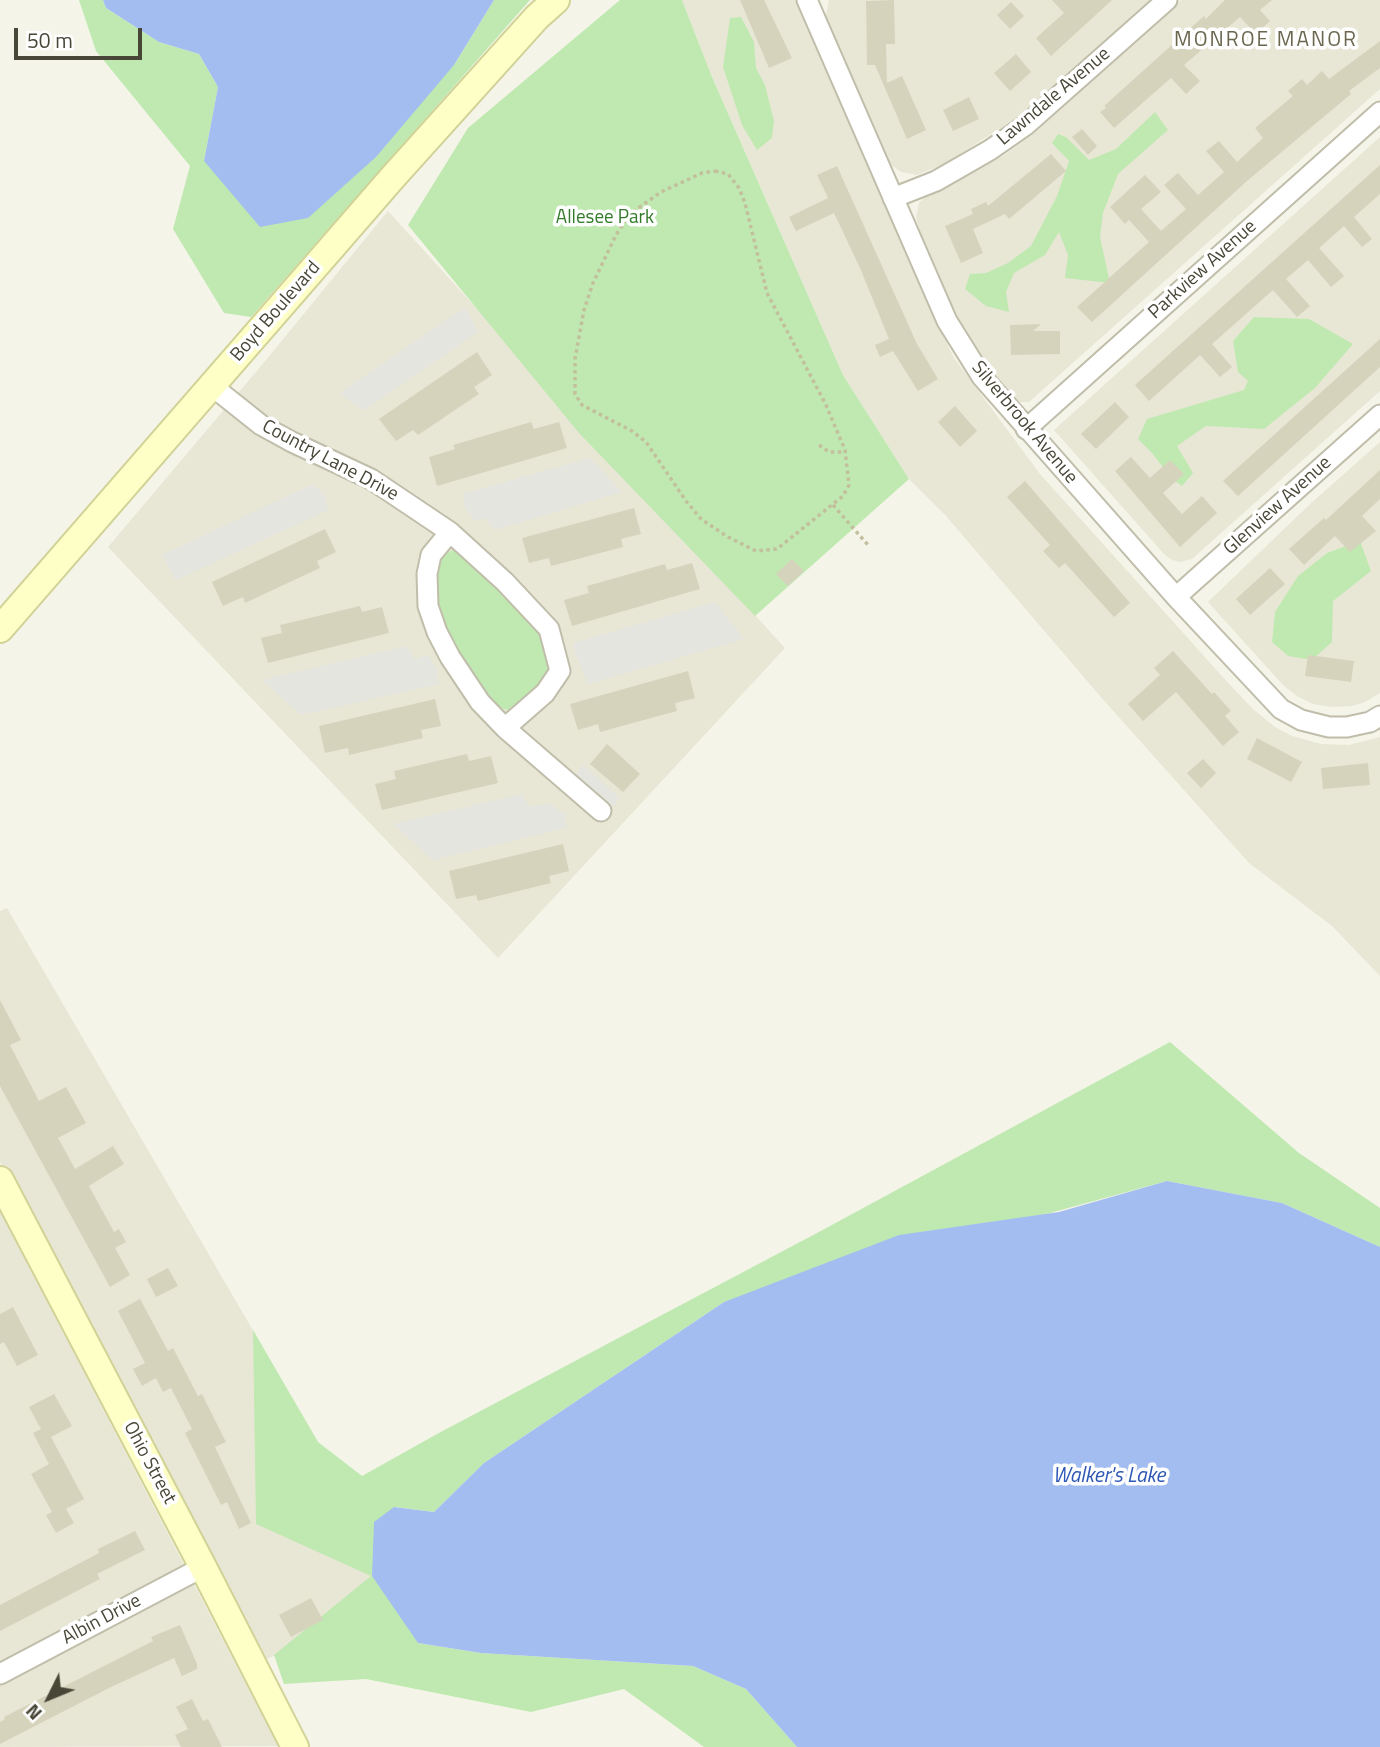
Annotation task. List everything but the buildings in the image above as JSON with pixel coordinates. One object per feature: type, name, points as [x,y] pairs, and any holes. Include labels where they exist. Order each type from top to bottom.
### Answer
[{"type":"street","name":"Boyd Boulevard","points":[[0,629],[393,177],[537,17],[556,0]]},
{"type":"street","name":"Silverbrook Avenue","points":[[807,0],[947,321],[982,377],[1176,597],[1281,709],[1301,720],[1329,727],[1347,727],[1370,722],[1380,716]]},
{"type":"street","name":"Lawndale Avenue","points":[[893,198],[936,181],[990,150],[1026,125],[1167,0]]},
{"type":"street","name":"Parkview Avenue","points":[[1026,429],[1380,112]]},
{"type":"street","name":"Country Lane Drive","points":[[212,386],[261,425],[371,479],[450,532],[505,582],[549,629],[560,671],[545,693],[505,728]]},
{"type":"street","name":"Glenview Avenue","points":[[1176,597],[1380,415]]},
{"type":"street","points":[[450,532],[431,555],[427,574],[428,607],[450,657],[480,702],[505,728],[601,811]]},
{"type":"street","name":"Ohio Street","points":[[0,1180],[204,1567],[295,1747]]},
{"type":"street","name":"Albin Drive","points":[[0,1674],[204,1567]]},
{"type":"path","points":[[715,171],[728,174],[738,188],[745,203],[767,293],[827,405],[845,452],[849,485],[843,496],[833,505],[777,549],[756,551],[701,519],[685,502],[646,442],[632,431],[582,405],[575,394],[575,359],[584,310],[593,283],[616,235],[630,214],[661,192],[702,173],[715,171]]},
{"type":"path","points":[[819,445],[829,452],[845,452]]},
{"type":"path","points":[[833,505],[867,545]]},
{"type":"shaded area","points":[[682,0],[796,0],[954,358],[1040,474],[1231,686],[1275,727],[1292,736],[1321,744],[1349,745],[1380,737],[1380,976],[1332,926],[1249,863],[1100,696],[946,516],[909,479],[843,375],[712,77]]},
{"type":"shaded area","points":[[829,0],[1150,0],[1021,115],[944,164],[917,175],[901,172],[889,163],[883,152],[825,21]]},
{"type":"shaded area","points":[[1181,0],[1380,0],[1380,89],[1029,402],[1019,402],[996,381],[974,351],[950,306],[927,253],[916,218],[919,203],[930,192],[1003,156],[1031,136]]},
{"type":"shaded area","points":[[1380,137],[1380,391],[1192,559],[1180,562],[1172,560],[1054,430]]},
{"type":"shaded area","points":[[388,211],[785,648],[498,958],[108,547]]},
{"type":"shaded area","points":[[465,307],[478,332],[363,411],[340,393]]},
{"type":"shaded area","points":[[1380,442],[1380,693],[1352,706],[1313,704],[1284,686],[1208,602],[1309,505]]},
{"type":"shaded area","points":[[590,458],[622,492],[495,530],[484,518],[474,521],[465,508],[463,494]]},
{"type":"shaded area","points":[[313,484],[325,495],[328,510],[176,580],[162,555]]},
{"type":"shaded area","points":[[715,602],[744,639],[588,684],[573,643]]},
{"type":"shaded area","points":[[407,646],[415,659],[428,655],[436,669],[439,684],[301,715],[262,680]]},
{"type":"shaded area","points":[[583,765],[620,798],[611,808],[574,776]]},
{"type":"shaded area","points":[[522,794],[530,807],[549,803],[565,814],[566,828],[433,860],[393,824]]},
{"type":"shaded area","points":[[7,908],[318,1442],[374,1522],[375,1612],[262,1661],[0,1162],[0,911]]},
{"type":"shaded area","points":[[0,1211],[278,1746],[0,1747]]},
{"type":"green space","points":[[79,0],[103,0],[106,8],[159,42],[199,54],[218,87],[204,161],[454,65],[494,0],[530,0],[251,317],[224,313],[173,229],[190,166],[96,51]]},
{"type":"green space","name":"Allesee Park","points":[[620,0],[682,0],[712,77],[843,375],[909,479],[755,616],[579,433],[408,225],[468,128]]},
{"type":"green space","points":[[741,17],[754,42],[756,68],[765,85],[774,121],[772,138],[757,150],[742,125],[723,67],[730,18]]},
{"type":"green space","points":[[1155,112],[1168,130],[1118,174],[1103,213],[1100,237],[1110,283],[1065,278],[1068,255],[1059,232],[1045,255],[1014,273],[1006,292],[1009,312],[986,306],[965,289],[970,274],[986,273],[1008,263],[1031,246],[1057,196],[1069,161],[1052,143],[1058,134],[1066,137],[1089,160],[1116,149]]},
{"type":"green space","points":[[1254,317],[1309,319],[1353,344],[1315,388],[1264,429],[1206,426],[1177,446],[1193,473],[1182,486],[1171,478],[1138,439],[1147,419],[1244,390],[1248,381],[1238,372],[1233,341]]},
{"type":"green space","points":[[1360,541],[1371,571],[1333,601],[1332,642],[1312,660],[1288,656],[1272,642],[1275,612],[1298,576],[1327,553]]},
{"type":"green space","points":[[454,550],[476,566],[529,616],[546,649],[549,666],[545,681],[508,710],[497,707],[455,651],[443,627],[436,592],[437,562],[444,554]]},
{"type":"green space","points":[[1170,1042],[1299,1153],[1380,1208],[1380,1247],[1282,1203],[1167,1181],[724,1302],[484,1463],[434,1512],[395,1507],[418,1643],[481,1653],[693,1666],[746,1689],[797,1747],[704,1747],[624,1689],[531,1712],[366,1679],[284,1684],[274,1655],[371,1576],[256,1524],[253,1330],[318,1442],[362,1476]]},
{"type":"water","points":[[103,0],[494,0],[454,65],[376,157],[308,218],[260,227],[204,161],[218,87],[199,54],[159,42],[106,8]]},
{"type":"water","name":"Walker's Lake","points":[[1167,1181],[1282,1203],[1380,1247],[1380,1747],[797,1747],[746,1689],[693,1666],[481,1653],[418,1643],[372,1576],[374,1522],[394,1507],[434,1512],[484,1463],[724,1302],[899,1235],[1059,1212]]},
{"type":"district","name":"MONROE MANOR","points":[[1266,41]]}]
